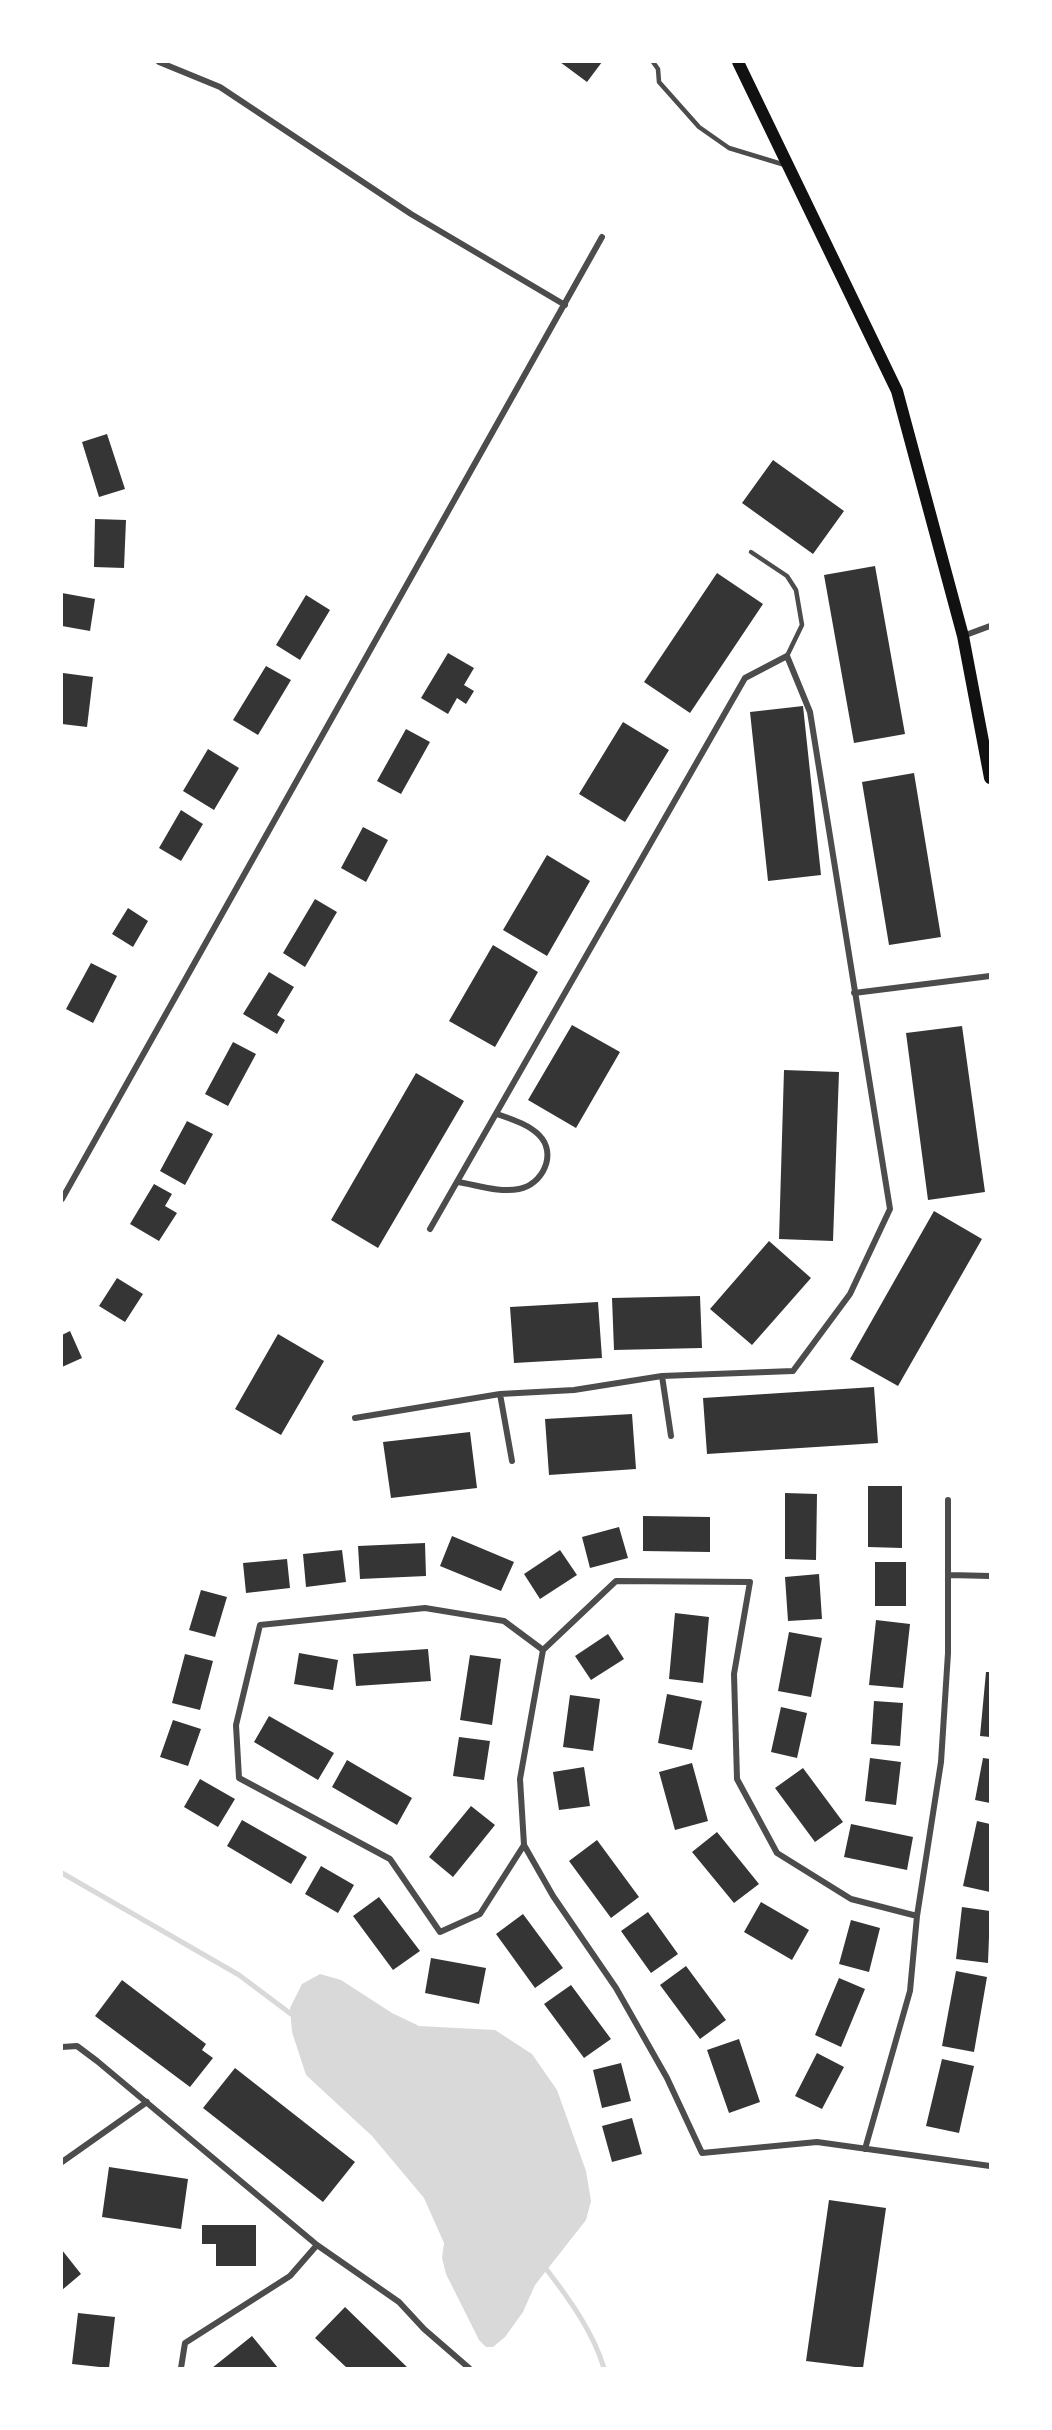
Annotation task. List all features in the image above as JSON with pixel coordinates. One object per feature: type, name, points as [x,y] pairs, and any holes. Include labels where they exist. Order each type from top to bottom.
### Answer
[{"type":"main road","points":[[738,62],[897,391],[963,636],[990,778]]},
{"type":"street","points":[[159,62],[220,87],[411,214],[565,305]]},
{"type":"street","points":[[62,1199],[602,237]]},
{"type":"street","points":[[963,636],[990,627]]},
{"type":"street","points":[[355,1418],[500,1394],[574,1390],[662,1376],[792,1371],[850,1294],[891,1209],[810,712],[787,656],[746,678],[430,1229]]},
{"type":"street","points":[[854,993],[990,976]]},
{"type":"street","points":[[458,1182],[516,1190],[531,1186],[539,1179],[546,1154],[545,1144],[539,1134],[517,1121],[497,1114]]},
{"type":"street","points":[[662,1376],[671,1436]]},
{"type":"street","points":[[500,1394],[512,1461]]},
{"type":"street","points":[[865,2149],[910,1991],[917,1916],[941,1762],[948,1653],[950,1575],[948,1500]]},
{"type":"street","points":[[950,1575],[990,1576]]},
{"type":"street","points":[[917,1916],[851,1899],[777,1853],[737,1779],[734,1674],[750,1582],[616,1581],[543,1650],[520,1779],[524,1845],[553,1896],[616,1988],[668,2078],[702,2152],[817,2142],[990,2166]]},
{"type":"street","points":[[524,1845],[480,1914],[440,1932],[390,1859],[239,1778],[236,1725],[260,1625],[425,1608],[504,1621],[543,1650]]},
{"type":"street","points":[[62,2047],[77,2046],[317,2245],[399,2302],[424,2329],[469,2368]]},
{"type":"street","points":[[62,2162],[147,2102]]},
{"type":"street","points":[[181,2368],[185,2343],[290,2276],[317,2245]]},
{"type":"lane","points":[[653,62],[658,69],[659,82],[699,127],[729,148],[787,166]]},
{"type":"lane","points":[[751,552],[787,576],[796,590],[802,625],[787,656]]},
{"type":"shaded area","points":[[320,1974],[341,1980],[392,2013],[419,2026],[495,2030],[532,2054],[557,2090],[586,2171],[591,2201],[586,2220],[535,2285],[523,2312],[505,2337],[493,2347],[486,2347],[479,2340],[446,2274],[442,2258],[444,2243],[424,2198],[372,2136],[306,2075],[292,2032],[290,2008],[302,1984]]},
{"type":"building","points":[[560,62],[602,62],[587,82]]},
{"type":"building","points":[[107,434],[125,489],[99,497],[82,442]]},
{"type":"building","points":[[773,460],[844,511],[813,554],[742,503]]},
{"type":"building","points":[[95,519],[126,520],[124,568],[94,567]]},
{"type":"building","points":[[875,566],[905,734],[854,743],[824,575]]},
{"type":"building","points":[[717,573],[763,604],[690,713],[644,682]]},
{"type":"building","points":[[62,593],[95,599],[90,631],[62,626]]},
{"type":"building","points":[[306,595],[330,610],[300,660],[276,645]]},
{"type":"building","points":[[448,653],[474,668],[464,685],[474,691],[466,704],[457,698],[448,714],[421,698]]},
{"type":"building","points":[[266,666],[291,680],[258,735],[233,720]]},
{"type":"building","points":[[63,673],[93,677],[87,727],[62,724]]},
{"type":"building","points":[[803,706],[821,875],[768,881],[750,712]]},
{"type":"building","points":[[623,722],[669,750],[625,822],[579,794]]},
{"type":"building","points":[[406,729],[430,742],[401,794],[377,781]]},
{"type":"building","points":[[208,749],[239,768],[214,810],[183,791]]},
{"type":"building","points":[[914,773],[941,937],[889,945],[862,782]]},
{"type":"building","points":[[181,810],[203,824],[181,861],[159,848]]},
{"type":"building","points":[[363,827],[388,840],[366,882],[341,868]]},
{"type":"building","points":[[547,855],[590,881],[547,956],[503,930]]},
{"type":"building","points":[[315,899],[337,912],[305,967],[283,953]]},
{"type":"building","points":[[128,908],[148,921],[133,947],[112,934]]},
{"type":"building","points":[[493,945],[538,972],[495,1047],[449,1021]]},
{"type":"building","points":[[91,963],[117,976],[93,1023],[66,1009]]},
{"type":"building","points":[[269,972],[294,987],[277,1015],[285,1020],[277,1034],[243,1014]]},
{"type":"building","points":[[572,1025],[620,1052],[576,1128],[528,1100]]},
{"type":"building","points":[[962,1026],[985,1192],[928,1200],[906,1033]]},
{"type":"building","points":[[233,1042],[256,1054],[228,1106],[205,1094]]},
{"type":"building","points":[[784,1070],[839,1072],[833,1241],[779,1239]]},
{"type":"building","points":[[416,1073],[464,1101],[378,1248],[331,1220]]},
{"type":"building","points":[[187,1121],[213,1134],[185,1185],[160,1171]]},
{"type":"building","points":[[154,1184],[172,1194],[165,1206],[177,1213],[159,1241],[130,1224]]},
{"type":"building","points":[[934,1211],[982,1239],[898,1386],[850,1359]]},
{"type":"building","points":[[769,1241],[811,1278],[752,1345],[710,1309]]},
{"type":"building","points":[[117,1278],[143,1294],[125,1322],[99,1306]]},
{"type":"building","points":[[700,1296],[702,1348],[614,1350],[612,1298]]},
{"type":"building","points":[[598,1302],[602,1358],[514,1363],[510,1307]]},
{"type":"building","points":[[70,1331],[82,1358],[62,1367],[62,1335]]},
{"type":"building","points":[[278,1334],[324,1361],[281,1435],[235,1409]]},
{"type":"building","points":[[874,1387],[878,1443],[707,1454],[703,1398]]},
{"type":"building","points":[[632,1414],[636,1469],[549,1475],[545,1419]]},
{"type":"building","points":[[470,1432],[477,1488],[391,1498],[383,1442]]},
{"type":"building","points":[[868,1486],[902,1486],[902,1548],[868,1547]]},
{"type":"building","points":[[785,1493],[817,1494],[816,1560],[785,1559]]},
{"type":"building","points":[[643,1516],[710,1517],[710,1552],[643,1551]]},
{"type":"building","points":[[619,1527],[628,1558],[590,1568],[582,1537]]},
{"type":"building","points":[[452,1536],[514,1562],[501,1591],[440,1566]]},
{"type":"building","points":[[425,1543],[426,1576],[360,1579],[358,1546]]},
{"type":"building","points":[[342,1550],[346,1582],[306,1587],[303,1554]]},
{"type":"building","points":[[560,1550],[577,1575],[540,1599],[524,1574]]},
{"type":"building","points":[[287,1559],[290,1588],[246,1593],[243,1563]]},
{"type":"building","points":[[875,1562],[906,1562],[906,1606],[875,1606]]},
{"type":"building","points":[[819,1574],[822,1619],[788,1621],[785,1577]]},
{"type":"building","points":[[201,1590],[227,1597],[215,1637],[189,1630]]},
{"type":"building","points":[[675,1613],[709,1617],[703,1683],[669,1679]]},
{"type":"building","points":[[876,1620],[910,1624],[903,1688],[869,1685]]},
{"type":"building","points":[[789,1632],[822,1638],[811,1697],[778,1691]]},
{"type":"building","points":[[608,1634],[624,1659],[591,1680],[575,1656]]},
{"type":"building","points":[[428,1649],[431,1681],[356,1686],[353,1654]]},
{"type":"building","points":[[299,1653],[338,1660],[333,1690],[294,1684]]},
{"type":"building","points":[[185,1654],[213,1661],[200,1710],[172,1703]]},
{"type":"building","points":[[470,1655],[501,1659],[492,1725],[460,1720]]},
{"type":"building","points":[[986,1672],[990,1672],[990,1737],[980,1736]]},
{"type":"building","points":[[667,1694],[702,1701],[692,1750],[658,1743]]},
{"type":"building","points":[[570,1695],[600,1699],[593,1751],[563,1747]]},
{"type":"building","points":[[874,1701],[903,1703],[900,1746],[871,1744]]},
{"type":"building","points":[[781,1707],[807,1713],[797,1758],[771,1752]]},
{"type":"building","points":[[269,1716],[334,1753],[318,1780],[254,1742]]},
{"type":"building","points":[[173,1720],[201,1729],[188,1766],[160,1757]]},
{"type":"building","points":[[459,1737],[490,1741],[484,1780],[453,1776]]},
{"type":"building","points":[[870,1758],[901,1762],[896,1805],[865,1801]]},
{"type":"building","points":[[983,1758],[990,1759],[990,1803],[975,1800]]},
{"type":"building","points":[[347,1760],[412,1798],[397,1825],[332,1787]]},
{"type":"building","points":[[692,1763],[708,1821],[675,1830],[659,1772]]},
{"type":"building","points":[[584,1767],[590,1806],[559,1810],[553,1772]]},
{"type":"building","points":[[803,1768],[843,1822],[815,1842],[775,1788]]},
{"type":"building","points":[[200,1779],[235,1799],[218,1827],[184,1807]]},
{"type":"building","points":[[471,1806],[495,1825],[453,1877],[429,1857]]},
{"type":"building","points":[[242,1820],[307,1857],[291,1884],[227,1846]]},
{"type":"building","points":[[977,1821],[990,1824],[990,1892],[963,1886]]},
{"type":"building","points":[[851,1824],[913,1837],[907,1870],[844,1857]]},
{"type":"building","points":[[717,1832],[759,1884],[734,1903],[692,1852]]},
{"type":"building","points":[[597,1840],[639,1897],[611,1918],[569,1861]]},
{"type":"building","points":[[321,1866],[354,1885],[338,1913],[305,1894]]},
{"type":"building","points":[[379,1897],[420,1951],[393,1970],[353,1916]]},
{"type":"building","points":[[761,1902],[809,1930],[792,1960],[744,1932]]},
{"type":"building","points":[[962,1907],[990,1911],[988,1963],[956,1959]]},
{"type":"building","points":[[648,1912],[678,1954],[651,1973],[621,1931]]},
{"type":"building","points":[[523,1914],[563,1968],[535,1988],[496,1934]]},
{"type":"building","points":[[851,1920],[880,1928],[869,1972],[839,1964]]},
{"type":"building","points":[[431,1958],[486,1968],[479,2004],[425,1993]]},
{"type":"building","points":[[686,1966],[726,2020],[700,2039],[660,1985]]},
{"type":"building","points":[[956,1971],[987,1977],[974,2052],[942,2046]]},
{"type":"building","points":[[839,1978],[865,1989],[841,2047],[815,2035]]},
{"type":"building","points":[[122,1980],[206,2044],[202,2050],[213,2058],[190,2087],[95,2016]]},
{"type":"building","points":[[571,1985],[611,2039],[584,2058],[544,2004]]},
{"type":"building","points":[[739,2039],[760,2102],[729,2113],[707,2050]]},
{"type":"building","points":[[817,2053],[844,2067],[822,2109],[795,2096]]},
{"type":"building","points":[[942,2059],[974,2066],[959,2133],[926,2126]]},
{"type":"building","points":[[621,2063],[631,2101],[602,2108],[593,2070]]},
{"type":"building","points":[[235,2068],[355,2162],[323,2202],[203,2108]]},
{"type":"building","points":[[632,2118],[642,2154],[612,2162],[602,2126]]},
{"type":"building","points":[[109,2167],[188,2179],[181,2229],[102,2217]]},
{"type":"building","points":[[829,2200],[886,2208],[863,2368],[806,2361]]},
{"type":"building","points":[[202,2225],[256,2225],[256,2266],[216,2266],[216,2244],[202,2244]]},
{"type":"building","points":[[62,2250],[81,2274],[62,2290]]},
{"type":"building","points":[[345,2307],[408,2368],[347,2368],[315,2338]]},
{"type":"building","points":[[78,2313],[115,2317],[109,2368],[72,2364]]},
{"type":"building","points":[[252,2336],[278,2368],[212,2368]]},
{"type":"waterway","points":[[62,1873],[239,1975],[291,2014]]},
{"type":"waterway","points":[[547,2270],[587,2329],[604,2368]]}]
